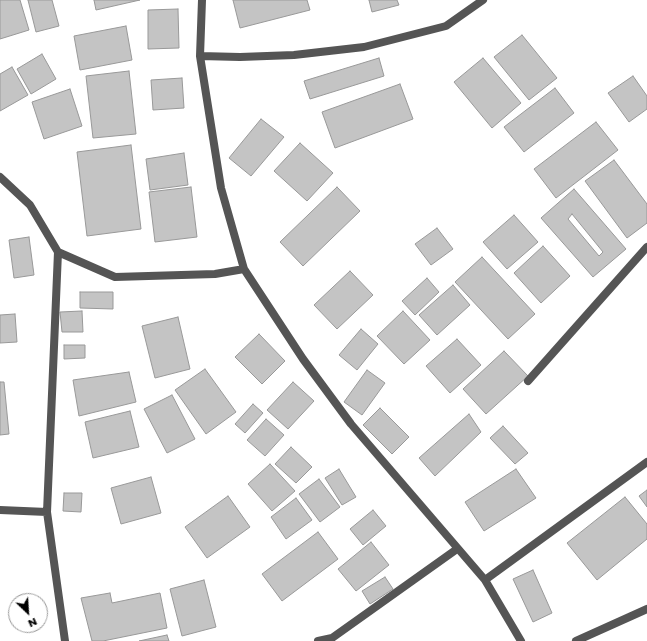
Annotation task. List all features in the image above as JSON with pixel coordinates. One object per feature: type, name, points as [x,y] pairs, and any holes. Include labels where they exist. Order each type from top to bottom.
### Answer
[{"type":"street","points":[[202,0],[200,56],[222,188],[244,269],[302,359],[351,424],[485,580],[521,641]]},
{"type":"street","points":[[200,56],[294,56],[364,47],[446,26],[483,0]]},
{"type":"street","points":[[0,177],[30,205],[58,252],[47,512],[65,641]]},
{"type":"street","points":[[528,381],[647,247]]},
{"type":"street","points":[[58,252],[115,277],[215,274],[244,269]]},
{"type":"street","points":[[485,580],[647,462]]},
{"type":"street","points":[[0,510],[47,512]]},
{"type":"street","points":[[318,641],[332,640],[458,549]]},
{"type":"street","points":[[576,641],[647,609]]},
{"type":"building","points":[[0,0],[20,0],[29,30],[0,39]]},
{"type":"building","points":[[28,0],[52,0],[59,26],[36,32]]},
{"type":"building","points":[[94,0],[140,0],[96,10]]},
{"type":"building","points":[[233,0],[307,0],[310,10],[240,28]]},
{"type":"building","points":[[369,0],[397,0],[399,5],[372,12]]},
{"type":"building","points":[[178,9],[179,48],[148,49],[148,10]]},
{"type":"building","points":[[126,26],[132,60],[80,70],[74,36]]},
{"type":"building","points":[[522,35],[557,78],[529,100],[494,57]]},
{"type":"building","points":[[42,54],[56,79],[31,94],[17,69]]},
{"type":"building","points":[[379,58],[384,76],[310,99],[304,81]]},
{"type":"building","points":[[483,58],[521,103],[492,128],[454,82]]},
{"type":"building","points":[[12,67],[28,95],[0,111],[0,74]]},
{"type":"building","points":[[129,71],[136,134],[93,138],[86,76]]},
{"type":"building","points":[[633,76],[647,96],[647,109],[629,122],[608,93]]},
{"type":"building","points":[[182,78],[184,108],[153,110],[151,80]]},
{"type":"building","points":[[400,84],[413,119],[335,148],[322,112]]},
{"type":"building","points":[[555,88],[574,113],[524,152],[504,127]]},
{"type":"building","points":[[70,89],[82,126],[44,139],[32,102]]},
{"type":"building","points":[[261,119],[284,137],[251,176],[229,158]]},
{"type":"building","points":[[596,122],[618,150],[556,198],[534,169]]},
{"type":"building","points":[[300,143],[333,173],[307,201],[274,171]]},
{"type":"building","points":[[131,145],[141,229],[87,236],[77,152]]},
{"type":"building","points":[[184,153],[188,185],[150,190],[146,159]]},
{"type":"building","points":[[614,160],[647,204],[647,223],[627,238],[585,181]]},
{"type":"building","points":[[191,187],[197,237],[155,242],[149,192]]},
{"type":"building","points":[[337,187],[360,211],[303,266],[280,242]]},
{"type":"building","points":[[574,189],[626,249],[593,277],[541,218]],"holes":[[[572,214],[603,252],[599,256],[568,219]]]},
{"type":"building","points":[[514,215],[538,242],[507,269],[483,242]]},
{"type":"building","points":[[437,228],[453,249],[431,265],[415,244]]},
{"type":"building","points":[[29,237],[34,275],[14,278],[9,240]]},
{"type":"building","points":[[543,246],[570,276],[541,303],[514,273]]},
{"type":"building","points":[[482,257],[535,314],[508,339],[455,282]]},
{"type":"building","points":[[350,271],[373,295],[337,329],[314,305]]},
{"type":"building","points":[[427,278],[439,292],[415,315],[402,301]]},
{"type":"building","points":[[453,285],[470,305],[437,335],[419,315]]},
{"type":"building","points":[[80,292],[113,292],[113,309],[80,308]]},
{"type":"building","points":[[82,311],[83,332],[62,332],[60,312]]},
{"type":"building","points":[[403,311],[430,340],[404,364],[377,336]]},
{"type":"building","points":[[15,314],[17,342],[0,343],[0,315]]},
{"type":"building","points":[[178,317],[190,369],[155,378],[142,326]]},
{"type":"building","points":[[361,329],[378,344],[357,370],[339,355]]},
{"type":"building","points":[[259,334],[285,361],[262,384],[235,357]]},
{"type":"building","points":[[457,339],[481,365],[450,393],[426,366]]},
{"type":"building","points":[[64,345],[85,345],[85,358],[64,359]]},
{"type":"building","points":[[504,351],[528,376],[486,414],[463,389]]},
{"type":"building","points":[[205,369],[236,412],[206,434],[175,390]]},
{"type":"building","points":[[367,370],[385,383],[362,415],[344,402]]},
{"type":"building","points":[[129,372],[136,402],[79,416],[73,380]]},
{"type":"building","points":[[0,382],[4,382],[9,434],[0,435]]},
{"type":"building","points":[[293,382],[314,401],[288,429],[267,410]]},
{"type":"building","points":[[172,395],[195,439],[167,453],[144,409]]},
{"type":"building","points":[[253,404],[263,413],[245,433],[235,424]]},
{"type":"building","points":[[380,408],[409,437],[392,454],[363,425]]},
{"type":"building","points":[[130,411],[139,447],[93,458],[85,422]]},
{"type":"building","points":[[469,414],[481,432],[435,476],[419,458]]},
{"type":"building","points":[[266,419],[284,435],[265,456],[247,440]]},
{"type":"building","points":[[503,426],[528,453],[515,464],[490,438]]},
{"type":"building","points":[[291,447],[312,467],[296,483],[275,464]]},
{"type":"building","points":[[270,464],[295,491],[272,511],[248,484]]},
{"type":"building","points":[[339,469],[356,497],[342,505],[325,478]]},
{"type":"building","points":[[516,469],[536,498],[484,531],[465,502]]},
{"type":"building","points":[[151,477],[161,513],[121,524],[111,488]]},
{"type":"building","points":[[319,479],[340,507],[320,522],[299,494]]},
{"type":"building","points":[[647,490],[647,507],[639,496]]},
{"type":"building","points":[[64,493],[82,493],[81,512],[63,511]]},
{"type":"building","points":[[228,496],[250,527],[207,558],[185,527]]},
{"type":"building","points":[[625,497],[647,524],[647,539],[597,580],[567,543]]},
{"type":"building","points":[[296,498],[312,520],[286,539],[271,517]]},
{"type":"building","points":[[373,510],[386,526],[363,545],[350,529]]},
{"type":"building","points":[[318,532],[338,559],[282,601],[262,574]]},
{"type":"building","points":[[371,542],[389,565],[356,591],[338,569]]},
{"type":"building","points":[[533,570],[552,613],[533,622],[513,579]]},
{"type":"building","points":[[385,577],[393,589],[370,604],[362,591]]},
{"type":"building","points":[[204,580],[216,627],[182,636],[170,589]]},
{"type":"building","points":[[110,593],[112,603],[160,593],[167,628],[103,641],[92,641],[81,598]]},
{"type":"building","points":[[167,635],[169,641],[139,641]]}]
